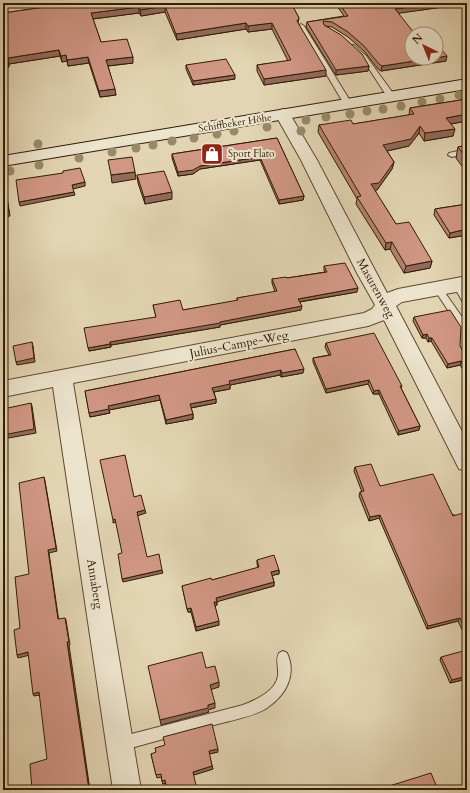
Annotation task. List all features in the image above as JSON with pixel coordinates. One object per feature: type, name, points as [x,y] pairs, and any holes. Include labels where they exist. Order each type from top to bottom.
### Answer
[{"type":"main road","name":"Schiffbeker Höhe","points":[[3,161],[391,96],[466,86]]},
{"type":"street","name":"Masurenweg","points":[[283,114],[319,180],[376,292],[386,306],[467,462]]},
{"type":"street","name":"Julius-Campe-Weg","points":[[3,389],[368,319],[379,314],[390,300],[398,296],[438,289],[464,290]]},
{"type":"street","name":"Annaberg","points":[[62,378],[127,790]]},
{"type":"lane","points":[[301,26],[348,104]]},
{"type":"lane","points":[[348,43],[364,57],[391,96]]},
{"type":"lane","points":[[452,155],[467,151]]},
{"type":"lane","points":[[438,289],[466,330],[465,349],[467,353]]},
{"type":"lane","points":[[120,744],[243,711],[262,704],[277,691],[285,677],[283,657]]},
{"type":"building","points":[[74,3],[291,3],[299,18],[297,21],[326,70],[264,79],[257,65],[291,60],[272,23],[248,26],[246,23],[176,34],[165,6],[140,10],[139,7],[91,13],[101,42],[127,39],[133,57],[106,60],[115,89],[99,91],[88,57],[67,60],[66,55],[61,56],[59,50],[8,58],[8,61],[3,62],[3,13]]},
{"type":"building","points":[[339,3],[437,3],[395,9],[409,26],[404,26],[404,63],[382,66],[364,46],[348,32],[332,22],[323,21],[324,25],[341,35],[362,54],[369,66],[336,70],[307,22],[348,16]]},
{"type":"building","points":[[226,59],[235,75],[193,81],[186,65]]},
{"type":"building","points":[[467,99],[467,114],[446,118],[455,129],[425,133],[420,126],[411,139],[383,145],[394,162],[379,183],[371,184],[396,224],[409,222],[432,261],[406,266],[392,242],[386,243],[357,197],[361,196],[319,125],[351,120],[353,124],[414,114],[410,108]]},
{"type":"building","points":[[277,138],[304,196],[279,200],[260,157],[200,166],[193,170],[178,172],[172,154]]},
{"type":"building","points":[[467,145],[467,159],[458,147]]},
{"type":"building","points":[[132,157],[135,172],[111,175],[108,160]]},
{"type":"building","points":[[80,168],[85,182],[72,185],[74,192],[19,202],[16,180],[63,173],[63,171]]},
{"type":"building","points":[[164,171],[172,192],[144,197],[137,175]]},
{"type":"building","points":[[3,191],[6,191],[9,212],[3,213]]},
{"type":"building","points":[[467,204],[467,229],[450,233],[435,209]]},
{"type":"building","points":[[345,263],[358,288],[298,299],[302,306],[220,323],[110,342],[110,344],[88,348],[84,328],[156,317],[153,305],[180,300],[183,310],[238,300],[237,298],[277,291],[272,279],[327,272],[324,266]]},
{"type":"building","points":[[450,310],[461,327],[460,346],[464,353],[467,354],[466,370],[461,361],[448,364],[432,338],[429,338],[427,334],[423,335],[414,317]]},
{"type":"building","points":[[374,333],[402,386],[400,386],[420,426],[399,431],[379,390],[374,391],[369,380],[326,389],[313,358],[331,355],[326,343]]},
{"type":"building","points":[[32,342],[34,358],[16,362],[13,346]]},
{"type":"building","points":[[295,349],[304,369],[282,373],[281,370],[229,381],[230,384],[212,388],[216,399],[190,404],[193,414],[166,420],[159,395],[108,406],[109,409],[89,413],[85,391]]},
{"type":"building","points":[[31,403],[34,429],[3,435],[3,409]]},
{"type":"building","points":[[125,455],[134,497],[141,495],[145,510],[137,512],[147,557],[159,554],[162,570],[122,579],[118,554],[122,553],[100,460]]},
{"type":"building","points":[[371,464],[380,486],[433,474],[453,516],[463,513],[467,520],[467,633],[460,618],[428,626],[380,515],[370,517],[360,492],[364,491],[355,467]]},
{"type":"building","points":[[44,477],[56,548],[48,550],[58,619],[65,618],[69,642],[67,642],[89,790],[32,790],[30,764],[47,759],[39,692],[33,694],[28,652],[17,655],[14,630],[20,628],[15,577],[29,574],[19,483]]},
{"type":"building","points":[[274,555],[279,570],[271,572],[274,582],[216,598],[217,602],[214,602],[219,621],[196,627],[191,608],[187,609],[182,586],[211,578],[212,580],[259,567],[257,560]]},
{"type":"building","points":[[467,650],[467,676],[452,680],[441,657]]},
{"type":"building","points":[[202,652],[206,668],[215,666],[219,682],[210,685],[215,703],[208,705],[208,708],[160,720],[148,666]]},
{"type":"building","points":[[212,724],[218,749],[209,751],[212,766],[193,772],[197,790],[167,790],[165,780],[162,781],[161,774],[156,775],[151,754],[156,752],[155,748],[165,745],[163,737]]},
{"type":"building","points":[[431,773],[438,790],[387,790],[386,787]]},
{"type":"place","name":"Sport Flato","points":[[212,154]]}]
